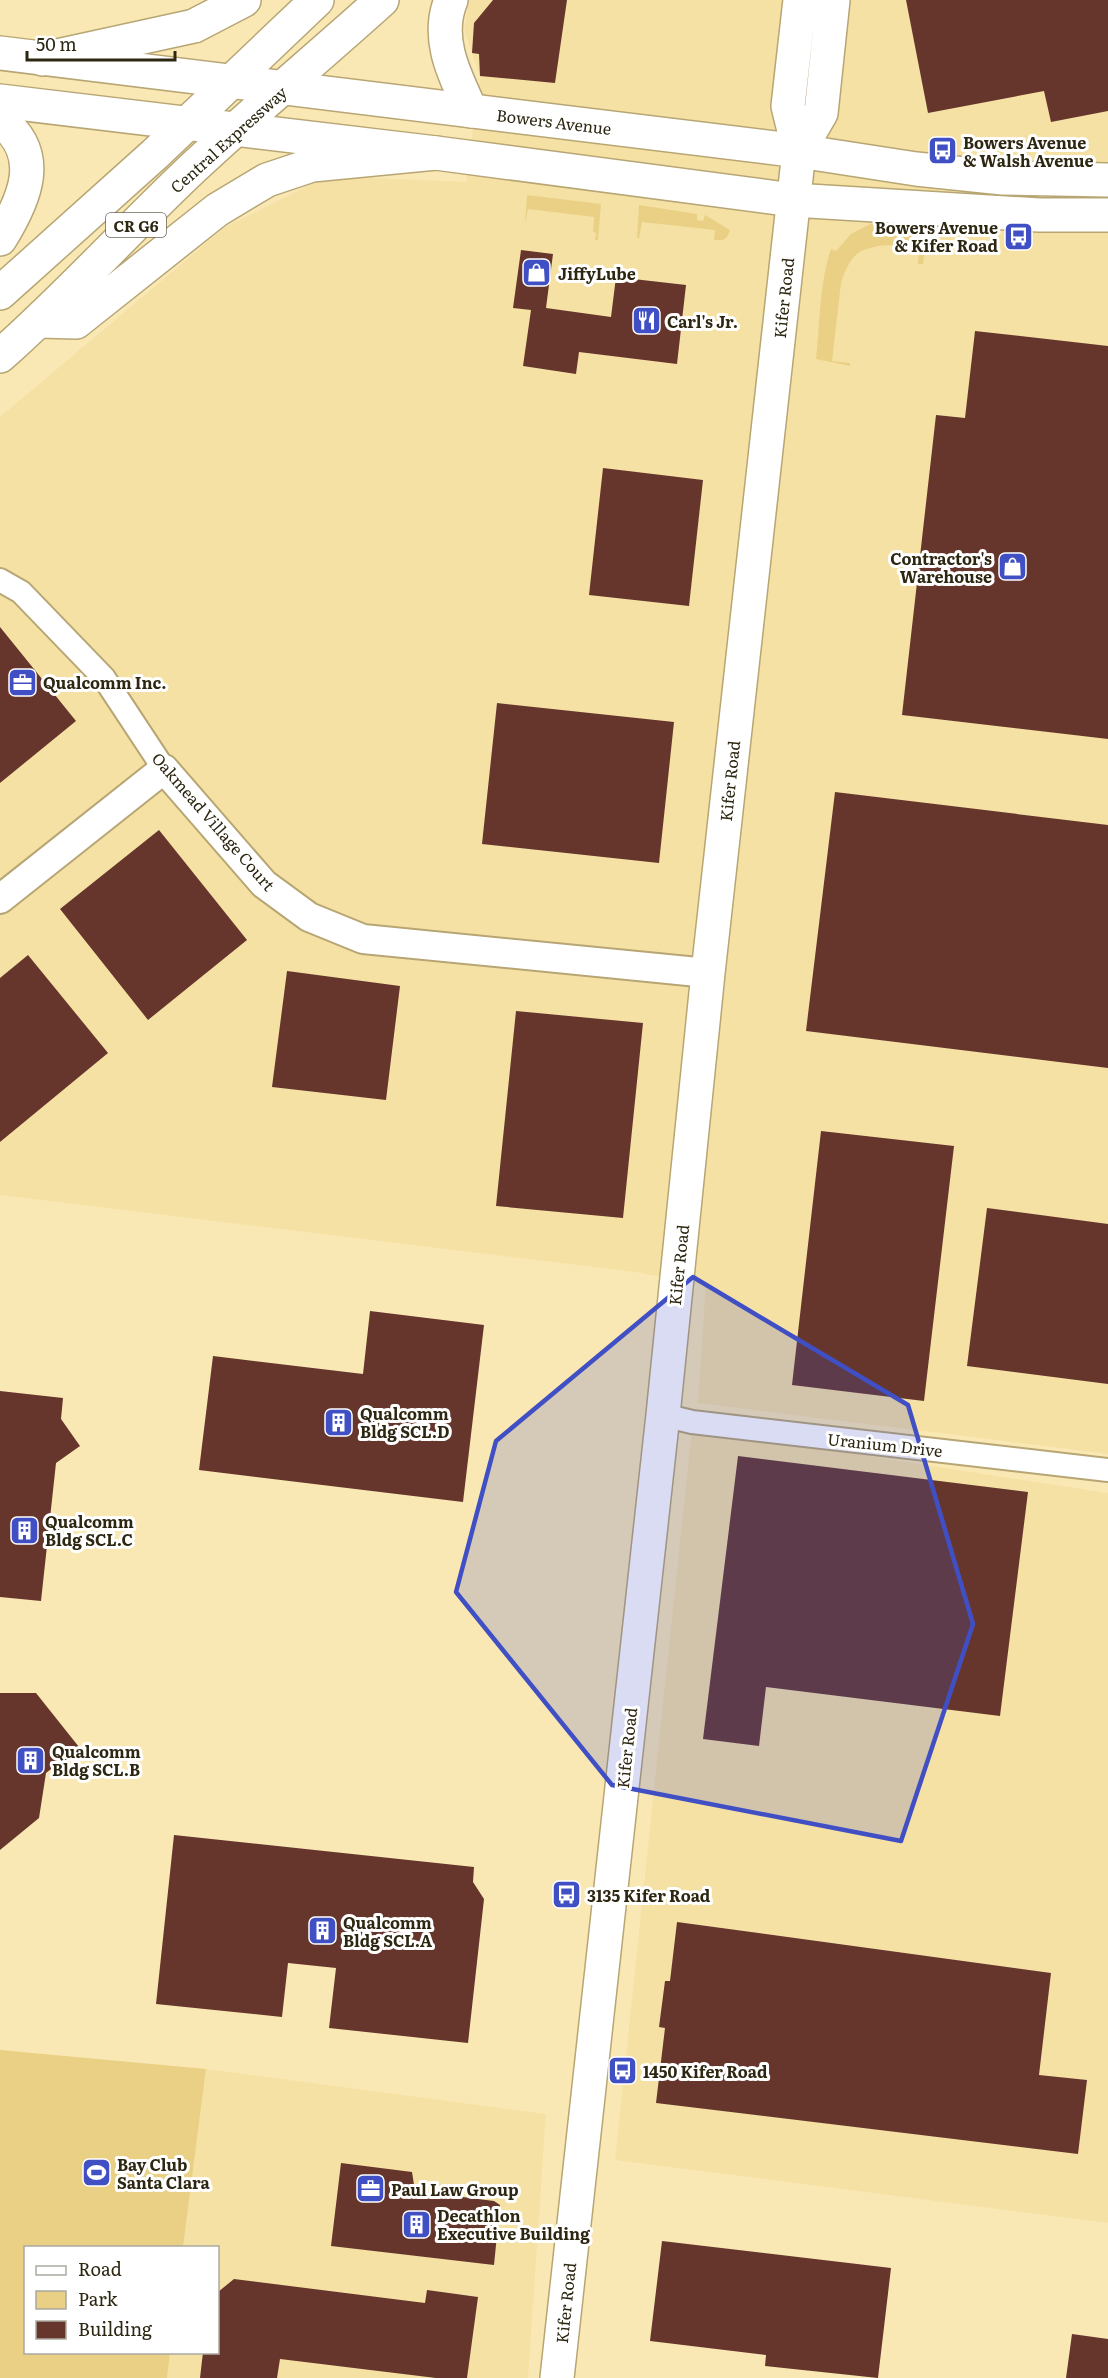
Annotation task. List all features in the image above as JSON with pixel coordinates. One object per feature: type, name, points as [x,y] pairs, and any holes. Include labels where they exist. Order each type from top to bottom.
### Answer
[{"type":"main road","points":[[44,59],[194,26],[244,0]]},
{"type":"main road","name":"CR G6","points":[[0,293],[186,124],[317,0]]},
{"type":"main road","name":"Central Expressway","points":[[0,356],[40,321],[233,130],[382,0]]},
{"type":"main road","points":[[452,0],[444,33],[451,66],[471,111]]},
{"type":"main road","points":[[799,151],[788,106],[800,0]]},
{"type":"main road","points":[[799,151],[821,112],[833,0]]},
{"type":"main road","name":"Bowers Avenue","points":[[0,53],[799,151],[916,170],[1003,177],[1108,180]]},
{"type":"main road","points":[[0,101],[436,153],[793,200],[1039,215],[1108,215]]},
{"type":"main road","points":[[0,120],[17,134],[27,159],[23,194],[14,216],[0,239]]},
{"type":"main road","name":"Kifer Road","points":[[557,2378],[799,151]]},
{"type":"main road","points":[[40,321],[76,322],[217,210],[267,180],[312,165],[436,153]]},
{"type":"street","name":"Oakmead Village Court","points":[[0,580],[21,592],[104,678],[164,769],[264,884],[309,917],[363,939],[708,973]]},
{"type":"street","points":[[0,900],[164,769]]},
{"type":"street","name":"Uranium Drive","points":[[663,1415],[692,1422],[1108,1470]]},
{"type":"highlighted area","points":[[693,1277],[908,1405],[973,1624],[901,1841],[612,1785],[456,1592],[496,1441]]},
{"type":"shaded area","points":[[469,0],[1108,0],[1108,1454],[698,1403],[706,1285],[635,1272],[0,1195],[0,417],[224,228],[327,176],[466,182],[480,77],[464,30]]},
{"type":"shaded area","points":[[692,1429],[1108,1493],[1108,2223],[615,2160]]},
{"type":"shaded area","points":[[206,2069],[546,2114],[528,2378],[167,2378],[170,2354],[219,2354],[219,2246],[183,2246]]},
{"type":"green space","points":[[527,195],[601,204],[598,240],[595,240],[596,233],[593,232],[594,217],[528,209],[525,224]]},
{"type":"green space","points":[[639,205],[697,214],[697,220],[703,221],[705,215],[730,230],[723,240],[714,240],[715,230],[642,222],[639,238],[637,238]]},
{"type":"green space","points":[[872,223],[927,230],[923,264],[918,264],[919,249],[905,246],[879,246],[857,254],[847,267],[841,283],[832,361],[850,363],[850,366],[816,359],[822,290],[831,249],[836,251],[851,234]]},
{"type":"green space","name":"Bay Club Santa Clara","points":[[0,2050],[206,2069],[183,2246],[24,2246],[24,2354],[170,2354],[167,2378],[0,2378]]},
{"type":"building","points":[[493,0],[567,0],[555,83],[480,76],[479,54],[472,53],[474,23]]},
{"type":"building","points":[[906,0],[1108,0],[1108,111],[1051,122],[1044,91],[928,113]]},
{"type":"building","points":[[521,250],[553,254],[546,308],[611,317],[616,277],[686,285],[677,364],[579,352],[576,374],[523,366],[531,310],[513,308]]},
{"type":"building","name":"Contractor's Warehouse","points":[[975,331],[1108,346],[1108,739],[902,715],[936,415],[965,418]]},
{"type":"building","points":[[603,468],[703,480],[689,606],[589,595]]},
{"type":"building","name":"Qualcomm Inc.","points":[[0,627],[76,721],[0,783]]},
{"type":"building","points":[[497,703],[674,722],[659,863],[482,844]]},
{"type":"building","points":[[835,792],[1108,825],[1108,1068],[806,1031]]},
{"type":"building","points":[[159,830],[247,940],[148,1020],[60,909]]},
{"type":"building","points":[[28,955],[108,1053],[0,1142],[0,978]]},
{"type":"building","points":[[287,971],[400,986],[386,1100],[272,1087]]},
{"type":"building","points":[[516,1011],[643,1023],[623,1218],[496,1206]]},
{"type":"building","points":[[821,1131],[954,1146],[924,1401],[792,1385]]},
{"type":"building","points":[[987,1208],[1108,1224],[1108,1384],[967,1366]]},
{"type":"building","name":"Qualcomm Bldg SCL.D","points":[[370,1311],[484,1325],[463,1502],[199,1470],[213,1356],[363,1374]]},
{"type":"building","name":"Qualcomm Bldg SCL.C","points":[[0,1391],[63,1398],[61,1419],[80,1446],[56,1463],[41,1601],[0,1597]]},
{"type":"building","points":[[738,1456],[1028,1492],[1000,1716],[766,1687],[759,1746],[703,1739]]},
{"type":"building","name":"Qualcomm Bldg SCL.B","points":[[0,1693],[36,1693],[79,1747],[46,1773],[39,1818],[0,1850]]},
{"type":"building","name":"Qualcomm Bldg SCL.A","points":[[174,1835],[474,1867],[473,1882],[484,1899],[468,2043],[329,2028],[336,1968],[288,1963],[282,2017],[156,2004]]},
{"type":"building","points":[[677,1922],[1051,1973],[1039,2075],[1087,2080],[1078,2154],[656,2103],[665,2028],[659,2027],[665,1981],[670,1981]]},
{"type":"building","name":"Decathlon Executive Building","points":[[341,2163],[412,2172],[415,2191],[494,2201],[500,2205],[494,2265],[331,2246]]},
{"type":"building","points":[[662,2241],[891,2268],[878,2378],[765,2366],[766,2355],[650,2341]]},
{"type":"building","points":[[234,2279],[425,2303],[427,2290],[478,2297],[467,2378],[436,2378],[280,2359],[277,2378],[200,2378],[203,2354],[219,2354],[219,2291]]},
{"type":"building","points":[[1072,2334],[1108,2339],[1108,2378],[1066,2378]]},
{"type":"place","name":"Bowers Avenue & Walsh Avenue","points":[[942,151]]},
{"type":"place","name":"Bowers Avenue & Kifer Road","points":[[1019,236]]},
{"type":"place","name":"JiffyLube","points":[[537,273]]},
{"type":"place","name":"Carl's Jr.","points":[[646,321]]},
{"type":"place","name":"Contractor's Warehouse","points":[[1013,567]]},
{"type":"place","name":"Qualcomm Inc.","points":[[22,682]]},
{"type":"place","name":"Qualcomm Bldg SCL.D","points":[[339,1422]]},
{"type":"place","name":"Qualcomm Bldg SCL.C","points":[[24,1530]]},
{"type":"place","name":"Qualcomm Bldg SCL.B","points":[[31,1760]]},
{"type":"place","name":"3135 Kifer Road","points":[[566,1895]]},
{"type":"place","name":"Qualcomm Bldg SCL.A","points":[[322,1931]]},
{"type":"place","name":"1450 Kifer Road","points":[[622,2071]]},
{"type":"place","name":"Bay Club Santa Clara","points":[[96,2173]]},
{"type":"place","name":"Paul Law Group","points":[[370,2189]]},
{"type":"place","name":"Decathlon Executive Building","points":[[416,2224]]}]
